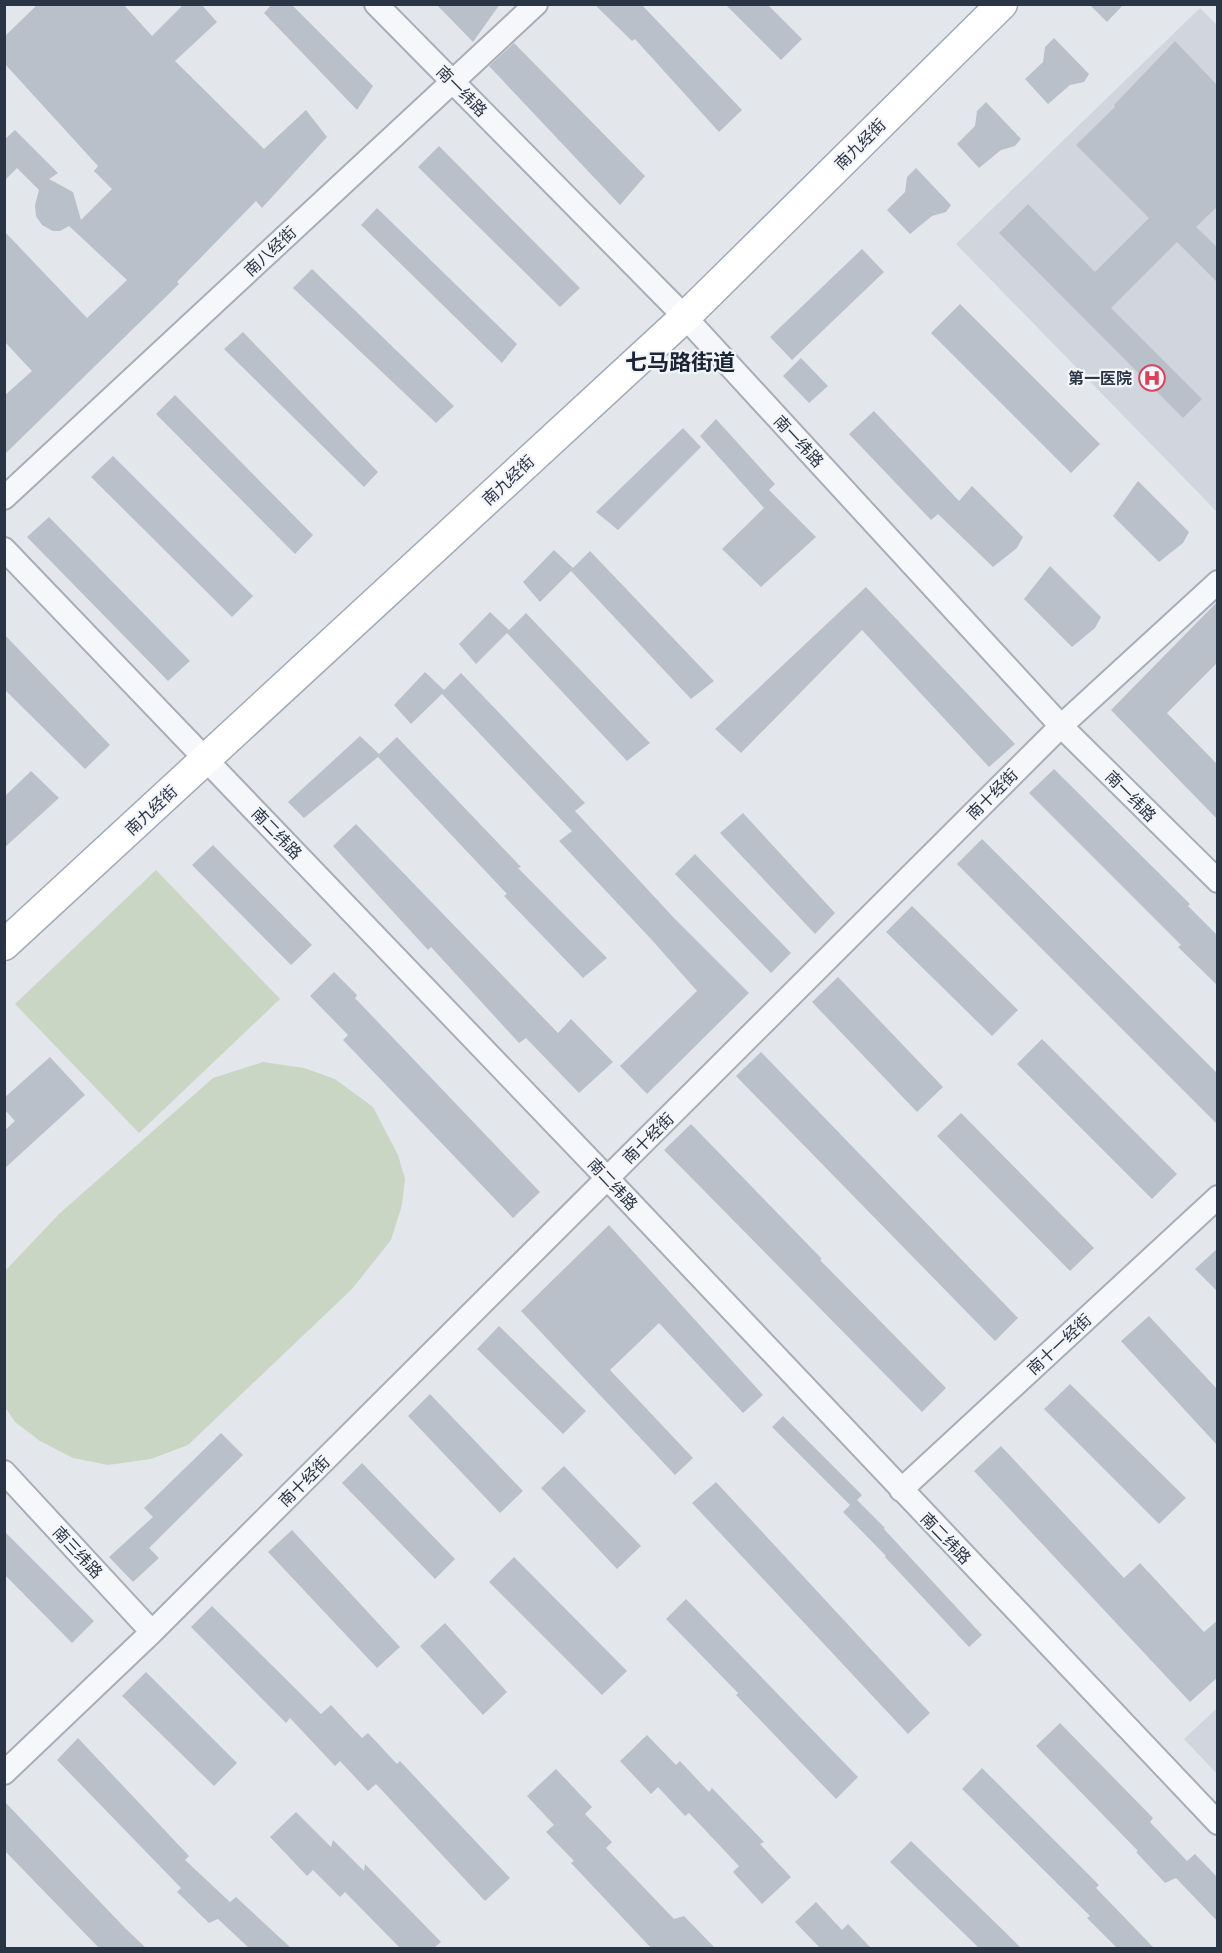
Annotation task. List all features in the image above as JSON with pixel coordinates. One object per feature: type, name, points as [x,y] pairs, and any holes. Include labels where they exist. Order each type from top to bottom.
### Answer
[{"type":"main road","name":"南九经街","points":[[4,945],[685,317],[1002,4]]},
{"type":"street","name":"南一纬路","points":[[376,4],[685,317],[1061,726],[1218,881]]},
{"type":"street","name":"南八经街","points":[[4,498],[536,4]]},
{"type":"street","name":"南二纬路","points":[[4,549],[608,1178],[1218,1823]]},
{"type":"street","name":"南十经街","points":[[4,1773],[152,1632],[1061,726],[1218,582]]},
{"type":"street","name":"南十一经街","points":[[901,1490],[1218,1197]]},
{"type":"street","name":"南三纬路","points":[[4,1472],[152,1632]]},
{"type":"shaded area","name":"第一医院","points":[[1200,8],[1218,26],[1217,512],[956,244]]},
{"type":"shaded area","points":[[1217,1708],[1217,1774],[1184,1739]]},
{"type":"green space","points":[[156,870],[280,999],[139,1133],[15,1004]]},
{"type":"green space","points":[[263,1062],[304,1068],[335,1079],[373,1107],[398,1155],[405,1179],[402,1205],[391,1240],[352,1289],[188,1445],[151,1459],[108,1465],[73,1458],[40,1441],[15,1422],[5,1407],[5,1271],[59,1214],[213,1078]]},
{"type":"building","points":[[38,4],[123,4],[152,36],[184,4],[201,4],[217,22],[175,61],[264,149],[306,110],[327,137],[262,208],[256,201],[177,282],[179,284],[4,455],[4,396],[32,371],[4,341],[4,231],[87,318],[127,280],[69,226],[60,231],[53,231],[42,225],[36,216],[35,205],[39,190],[17,168],[4,181],[4,140],[15,130],[58,173],[49,179],[73,192],[81,220],[112,189],[94,171],[98,166],[4,63],[4,37]]},
{"type":"building","points":[[272,4],[291,4],[373,86],[357,110],[264,13]]},
{"type":"building","points":[[436,4],[500,4],[473,42]]},
{"type":"building","points":[[594,4],[641,4],[742,110],[719,132],[635,39],[632,41]]},
{"type":"building","points":[[725,4],[767,4],[802,39],[781,60]]},
{"type":"building","points":[[1089,4],[1124,4],[1107,22]]},
{"type":"building","points":[[1054,38],[1089,74],[1084,82],[1070,85],[1048,104],[1025,79],[1043,62],[1045,47]]},
{"type":"building","points":[[1175,41],[1218,86],[1218,206],[1196,227],[1218,248],[1218,283],[1177,242],[1111,308],[1202,399],[1183,418],[999,233],[1028,204],[1095,272],[1149,218],[1076,145],[1115,107],[1114,105]]},
{"type":"building","points":[[514,43],[645,176],[620,205],[489,66]]},
{"type":"building","points":[[986,102],[1021,139],[1015,146],[1001,150],[979,168],[957,144],[975,126],[977,111]]},
{"type":"building","points":[[439,146],[580,288],[560,307],[418,167]]},
{"type":"building","points":[[916,168],[951,205],[946,212],[932,216],[910,234],[887,210],[905,192],[907,177]]},
{"type":"building","points":[[377,208],[517,344],[502,363],[361,225]]},
{"type":"building","points":[[862,249],[884,272],[792,360],[770,337]]},
{"type":"building","points":[[312,269],[454,406],[436,423],[293,288]]},
{"type":"building","points":[[960,304],[1100,444],[1071,473],[931,333]]},
{"type":"building","points":[[243,332],[378,472],[364,487],[224,349]]},
{"type":"building","points":[[801,358],[828,386],[809,403],[783,376]]},
{"type":"building","points":[[175,395],[313,535],[295,554],[156,414]]},
{"type":"building","points":[[874,411],[959,501],[972,486],[1023,537],[1017,548],[993,567],[938,514],[931,520],[849,434]]},
{"type":"building","points":[[716,419],[775,484],[769,490],[816,537],[761,587],[722,549],[764,508],[700,436]]},
{"type":"building","points":[[683,428],[701,447],[618,530],[596,512]]},
{"type":"building","points":[[113,456],[253,596],[232,617],[91,477]]},
{"type":"building","points":[[1138,481],[1189,532],[1183,543],[1159,562],[1113,516]]},
{"type":"building","points":[[49,517],[190,661],[168,681],[27,537]]},
{"type":"building","points":[[554,550],[573,568],[590,551],[714,681],[691,699],[571,571],[540,602],[523,582]]},
{"type":"building","points":[[1050,566],[1101,617],[1095,628],[1072,647],[1024,599]]},
{"type":"building","points":[[866,587],[1015,744],[989,767],[862,630],[741,753],[715,729]]},
{"type":"building","points":[[1218,601],[1218,662],[1167,713],[1218,765],[1218,820],[1111,710]]},
{"type":"building","points":[[490,612],[509,630],[526,613],[650,743],[627,761],[507,633],[476,664],[459,644]]},
{"type":"building","points":[[4,634],[110,745],[85,769],[4,689]]},
{"type":"building","points":[[425,672],[444,690],[461,673],[585,803],[575,811],[674,918],[749,993],[647,1094],[620,1066],[697,991],[559,841],[572,831],[442,694],[411,724],[394,705]]},
{"type":"building","points":[[360,736],[379,754],[397,737],[521,867],[518,868],[607,958],[583,978],[504,896],[507,894],[378,757],[304,818],[288,802]]},
{"type":"building","points":[[1054,769],[1190,904],[1188,906],[1218,936],[1218,986],[1178,947],[1181,945],[1029,793]]},
{"type":"building","points":[[31,771],[59,798],[4,848],[4,797]]},
{"type":"building","points":[[743,813],[835,913],[815,934],[720,833]]},
{"type":"building","points":[[356,824],[558,1033],[571,1019],[613,1062],[579,1093],[526,1038],[519,1043],[431,947],[428,950],[333,846]]},
{"type":"building","points":[[982,839],[1218,1074],[1218,1125],[957,864]]},
{"type":"building","points":[[213,845],[312,945],[291,965],[192,865]]},
{"type":"building","points":[[695,854],[791,953],[771,973],[675,874]]},
{"type":"building","points":[[912,906],[1018,1010],[992,1036],[886,932]]},
{"type":"building","points":[[334,972],[357,995],[355,998],[540,1192],[513,1218],[343,1040],[348,1035],[310,996]]},
{"type":"building","points":[[838,977],[943,1087],[917,1112],[812,1002]]},
{"type":"building","points":[[1042,1039],[1177,1174],[1152,1199],[1017,1064]]},
{"type":"building","points":[[761,1052],[1018,1318],[995,1341],[736,1076]]},
{"type":"building","points":[[50,1057],[85,1095],[4,1169],[4,1131],[15,1121],[4,1109],[4,1098]]},
{"type":"building","points":[[961,1113],[1094,1248],[1070,1271],[937,1136]]},
{"type":"building","points":[[691,1124],[946,1388],[922,1412],[664,1150]]},
{"type":"building","points":[[609,1225],[763,1395],[743,1413],[659,1323],[610,1370],[693,1458],[675,1475],[521,1311]]},
{"type":"building","points":[[1218,1248],[1218,1292],[1195,1269]]},
{"type":"building","points":[[1149,1316],[1218,1390],[1218,1446],[1121,1341]]},
{"type":"building","points":[[499,1326],[586,1411],[563,1434],[477,1349]]},
{"type":"building","points":[[1070,1384],[1186,1498],[1159,1524],[1044,1409]]},
{"type":"building","points":[[430,1394],[523,1491],[500,1513],[408,1416]]},
{"type":"building","points":[[783,1416],[862,1495],[857,1500],[982,1635],[969,1647],[843,1512],[850,1505],[772,1427]]},
{"type":"building","points":[[221,1433],[243,1455],[149,1548],[159,1558],[133,1582],[109,1557],[153,1517],[144,1508]]},
{"type":"building","points":[[1001,1446],[1124,1578],[1140,1563],[1204,1632],[1218,1620],[1218,1677],[1190,1702],[974,1471]]},
{"type":"building","points":[[362,1463],[455,1559],[435,1579],[342,1483]]},
{"type":"building","points":[[564,1466],[641,1546],[617,1569],[541,1488]]},
{"type":"building","points":[[716,1482],[930,1713],[908,1734],[692,1503]]},
{"type":"building","points":[[292,1530],[400,1647],[377,1668],[268,1552]]},
{"type":"building","points":[[4,1531],[94,1621],[72,1643],[4,1574]]},
{"type":"building","points":[[514,1557],[627,1671],[602,1695],[489,1582]]},
{"type":"building","points":[[686,1599],[858,1777],[836,1799],[666,1619]]},
{"type":"building","points":[[212,1606],[321,1714],[331,1705],[362,1738],[368,1733],[397,1764],[400,1761],[510,1878],[485,1901],[376,1784],[368,1791],[340,1761],[335,1766],[290,1718],[286,1723],[191,1627]]},
{"type":"building","points":[[445,1623],[507,1692],[483,1715],[420,1646]]},
{"type":"building","points":[[146,1672],[237,1763],[214,1786],[122,1696]]},
{"type":"building","points":[[1060,1723],[1153,1818],[1150,1822],[1187,1861],[1195,1854],[1218,1878],[1218,1922],[1176,1878],[1165,1883],[1136,1852],[1138,1851],[1036,1746]]},
{"type":"building","points":[[647,1735],[676,1765],[680,1761],[709,1792],[712,1788],[764,1842],[760,1844],[791,1877],[762,1904],[733,1872],[739,1866],[689,1813],[685,1816],[658,1787],[651,1794],[620,1761]]},
{"type":"building","points":[[78,1738],[189,1856],[185,1860],[230,1902],[236,1897],[291,1948],[249,1948],[218,1919],[209,1923],[177,1892],[181,1888],[57,1760]]},
{"type":"building","points":[[982,1768],[1099,1885],[1096,1888],[1154,1948],[1117,1948],[1087,1918],[1090,1916],[962,1789]]},
{"type":"building","points":[[556,1769],[592,1807],[585,1814],[612,1842],[606,1848],[674,1919],[684,1916],[715,1948],[651,1948],[571,1863],[574,1861],[546,1832],[554,1825],[527,1796]]},
{"type":"building","points":[[4,1801],[146,1948],[99,1948],[4,1850]]},
{"type":"building","points":[[296,1812],[331,1847],[333,1840],[364,1871],[365,1864],[441,1942],[434,1948],[400,1948],[345,1892],[340,1897],[313,1870],[307,1876],[270,1837]]},
{"type":"building","points":[[911,1841],[1021,1948],[979,1948],[890,1862]]},
{"type":"building","points":[[816,1902],[842,1930],[848,1924],[871,1948],[820,1948],[795,1922]]},
{"type":"place","name":"第一医院","points":[[1152,378]]},
{"type":"district","name":"七马路街道","points":[[680,362]]}]
